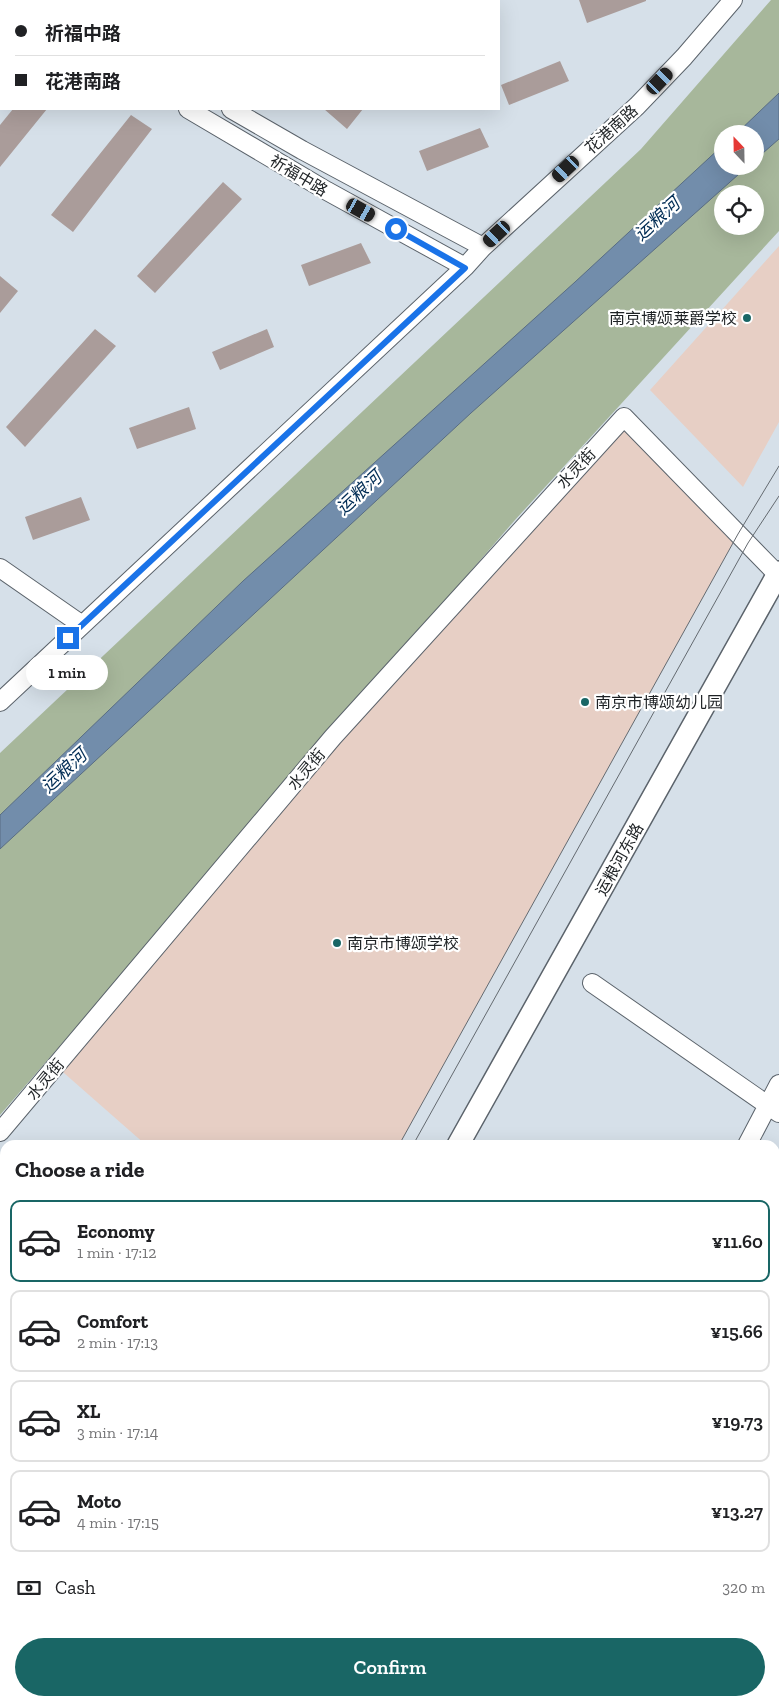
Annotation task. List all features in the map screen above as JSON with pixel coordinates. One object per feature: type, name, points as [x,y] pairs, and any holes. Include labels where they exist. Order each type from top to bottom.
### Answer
[{"type":"main road","name":"运粮河东路","points":[[461,1140],[779,574]]},
{"type":"street","name":"花港南路","points":[[0,702],[465,268],[483,246],[636,106],[684,57],[734,0]]},
{"type":"street","name":"祈福中路","points":[[190,110],[327,191],[465,268]]},
{"type":"street","name":"祈福中路","points":[[233,110],[302,150],[483,246]]},
{"type":"street","name":"水灵街","points":[[0,1132],[334,737],[624,417],[779,574]]},
{"type":"street","points":[[0,568],[82,626]]},
{"type":"street","points":[[592,983],[773,1109]]},
{"type":"street","points":[[751,1140],[773,1109],[779,1084]]},
{"type":"shaded area","name":"南京博颂莱爵学校","points":[[779,246],[779,422],[743,487],[650,390]]},
{"type":"shaded area","name":"南京市博颂学校","points":[[624,417],[738,534],[402,1140],[140,1140],[56,1066]]},
{"type":"green space","points":[[771,0],[779,0],[779,231],[515,520],[0,1115],[0,753],[641,149]]},
{"type":"water","points":[[779,93],[779,139],[764,152],[764,125],[745,125]]},
{"type":"water","name":"运粮河","points":[[714,153],[714,175],[738,175],[727,185],[714,185],[714,196],[471,413],[0,849],[0,815],[243,581],[575,282]]},
{"type":"building","points":[[579,0],[646,0],[646,1],[587,23]]},
{"type":"building","points":[[560,61],[569,81],[509,105],[501,85]]},
{"type":"building","points":[[12,110],[46,110],[0,167],[0,125]]},
{"type":"building","points":[[325,110],[362,110],[347,129]]},
{"type":"building","points":[[131,115],[152,129],[73,232],[51,215]]},
{"type":"building","points":[[480,128],[489,147],[427,171],[419,151]]},
{"type":"building","points":[[223,182],[242,199],[155,293],[137,276]]},
{"type":"building","points":[[361,243],[371,263],[309,286],[301,265]]},
{"type":"building","points":[[0,276],[18,291],[0,313]]},
{"type":"building","points":[[95,329],[116,346],[25,447],[6,427]]},
{"type":"building","points":[[267,329],[274,347],[220,370],[212,352]]},
{"type":"building","points":[[189,407],[196,429],[137,449],[129,428]]},
{"type":"building","points":[[81,497],[90,520],[33,540],[25,517]]},
{"type":"tram line","points":[[402,1140],[738,534],[779,466]]},
{"type":"tram line","points":[[416,1140],[748,543],[779,496]]},
{"type":"place","name":"南京博颂莱爵学校","points":[[747,318]]},
{"type":"place","name":"南京市博颂幼儿园","points":[[585,702]]},
{"type":"place","name":"南京市博颂学校","points":[[337,943]]},
{"type":"route","points":[[68,638],[465,268],[396,229]]}]
